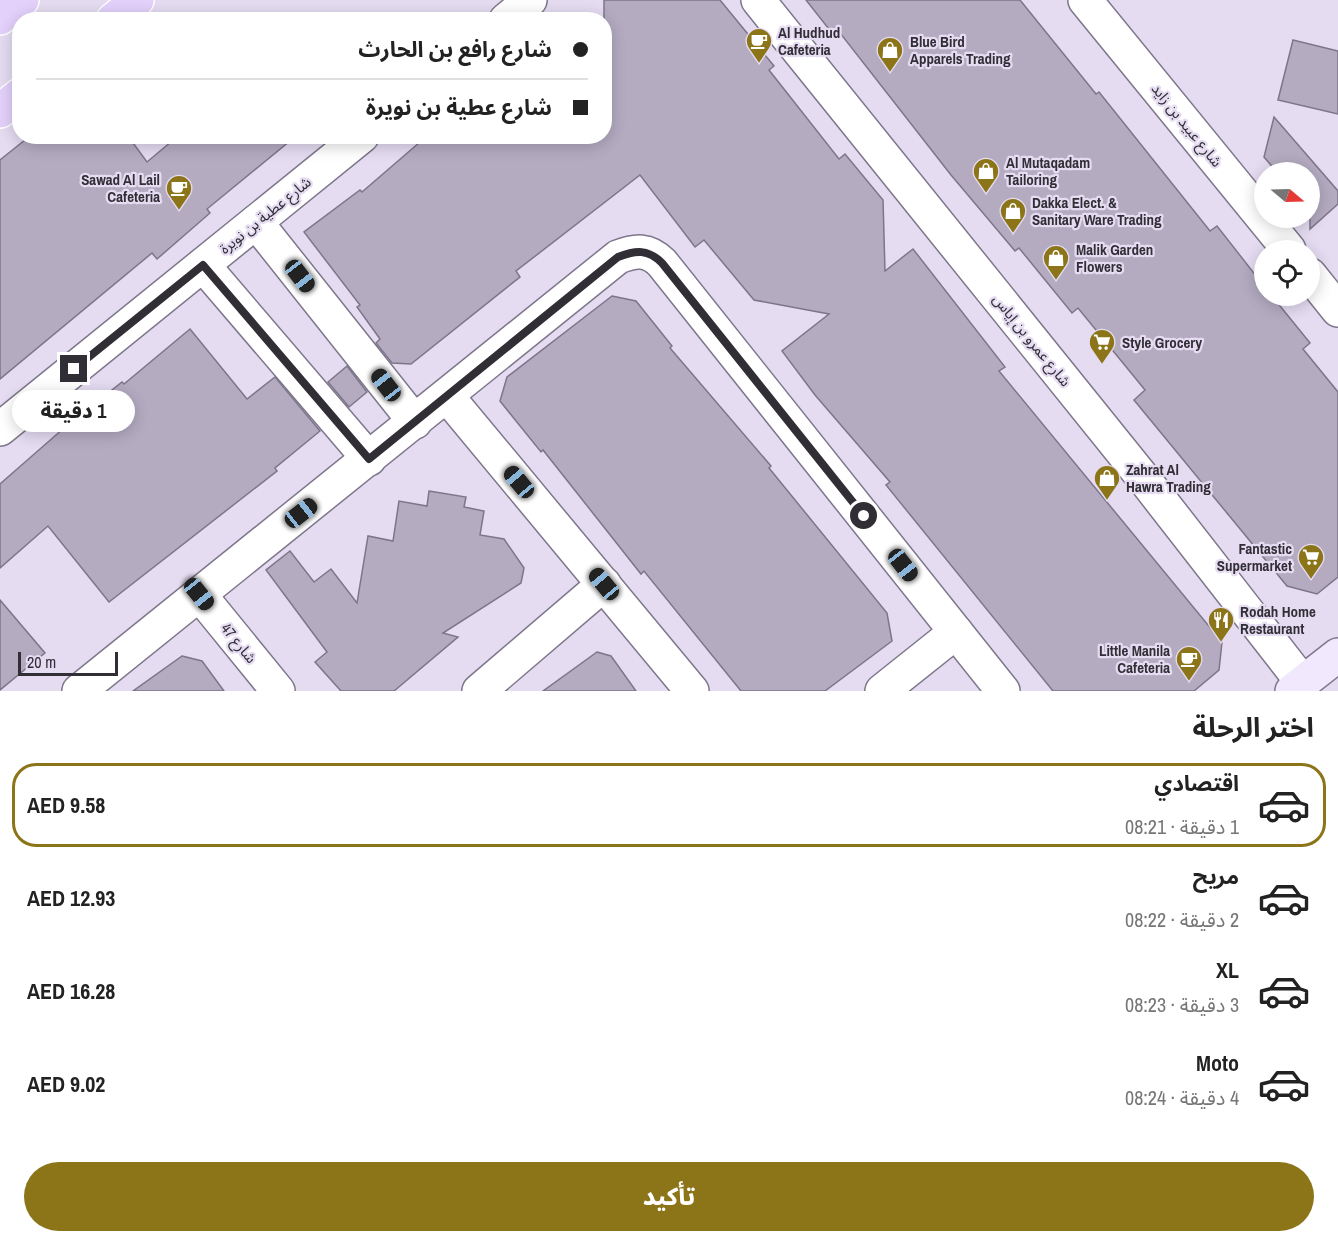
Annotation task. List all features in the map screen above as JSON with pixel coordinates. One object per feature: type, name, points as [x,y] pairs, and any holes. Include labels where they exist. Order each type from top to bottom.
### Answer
[{"type":"main road","points":[[0,18],[22,0]]},
{"type":"main road","points":[[123,12],[137,0]]},
{"type":"main road","points":[[0,111],[12,101]]},
{"type":"street","points":[[516,12],[530,0]]},
{"type":"street","name":"شارع عمرو بن إياس","points":[[758,0],[1148,484],[1298,687]]},
{"type":"street","name":"شارع عبيد بن زايد","points":[[1085,0],[1281,240]]},
{"type":"street","name":"شارع عطية بن نويرة","points":[[0,429],[352,144]]},
{"type":"street","points":[[256,222],[416,422]]},
{"type":"street","points":[[80,691],[618,257],[637,251],[647,252],[662,263],[1003,691]]},
{"type":"street","points":[[203,265],[369,459]]},
{"type":"street","points":[[1320,288],[1338,310]]},
{"type":"street","points":[[447,396],[692,691]]},
{"type":"street","points":[[479,691],[604,584]]},
{"type":"street","name":"شارع 47","points":[[199,594],[278,691]]},
{"type":"street","points":[[882,691],[956,632]]},
{"type":"street","points":[[1298,687],[1338,654]]},
{"type":"building","points":[[604,0],[720,0],[774,66],[769,70],[839,159],[845,154],[883,200],[885,271],[913,249],[1005,367],[999,371],[1222,642],[1219,670],[1194,691],[1053,691],[886,485],[890,482],[815,395],[782,351],[829,314],[754,300],[704,240],[695,247],[640,175],[516,271],[520,277],[411,364],[392,363],[376,343],[380,339],[357,307],[360,305],[304,232],[360,190],[362,192],[418,144],[612,144],[612,12],[604,12]]},
{"type":"building","points":[[806,0],[1020,0],[1096,94],[1099,92],[1210,231],[1217,226],[1254,273],[1254,306],[1280,306],[1310,343],[1303,349],[1338,392],[1338,577],[1317,594],[1287,586],[1134,400],[1145,390],[1078,308],[1072,313],[1019,248],[1015,251],[951,175],[837,29],[832,33]]},
{"type":"building","points":[[1293,40],[1338,51],[1338,114],[1278,100]]},
{"type":"building","points":[[1274,117],[1313,162],[1268,162],[1264,157]]},
{"type":"building","points":[[20,144],[134,144],[147,162],[168,144],[286,144],[207,209],[210,213],[157,259],[152,253],[0,379],[0,160]]},
{"type":"building","points":[[1320,170],[1338,191],[1338,204],[1320,220]]},
{"type":"building","points":[[612,296],[636,301],[672,346],[670,348],[771,466],[769,468],[887,613],[892,641],[825,691],[741,691],[644,571],[641,574],[543,450],[541,452],[500,401],[507,377]]},
{"type":"building","points":[[190,329],[247,399],[275,377],[320,431],[275,468],[277,471],[109,602],[48,526],[0,568],[0,484],[64,428],[122,382],[124,384]]},
{"type":"building","points":[[347,366],[367,392],[349,407],[328,382]]},
{"type":"building","points":[[429,491],[466,497],[464,507],[484,511],[480,535],[504,539],[524,568],[521,583],[443,633],[458,637],[394,691],[341,691],[315,662],[327,652],[266,570],[290,551],[314,582],[331,569],[357,603],[368,536],[393,541],[399,501],[427,506]]},
{"type":"building","points":[[0,600],[45,653],[0,690]]},
{"type":"building","points":[[597,652],[611,656],[636,691],[543,691]]},
{"type":"building","points":[[182,656],[202,661],[224,691],[133,691]]},
{"type":"place","name":"Al Hudhud Cafeteria","points":[[759,64]]},
{"type":"place","name":"Blue Bird Apparels Trading","points":[[890,73]]},
{"type":"place","name":"Al Mutaqadam Tailoring","points":[[986,194]]},
{"type":"place","name":"Sawad Al Lail Cafeteria","points":[[179,211]]},
{"type":"place","name":"Dakka Elect. & Sanitary Ware Trading","points":[[1013,234]]},
{"type":"place","name":"Malik Garden Flowers","points":[[1056,281]]},
{"type":"place","name":"Style Grocery","points":[[1102,365]]},
{"type":"place","name":"Zahrat Al Hawra Trading","points":[[1107,501]]},
{"type":"place","name":"Fantastic Supermarket","points":[[1311,580]]},
{"type":"place","name":"Rodah Home Restaurant","points":[[1221,643]]},
{"type":"place","name":"Little Manila Cafeteria","points":[[1189,682]]},
{"type":"route","points":[[74,369],[203,265],[369,459],[618,257],[637,251],[647,252],[662,263],[864,516]]}]
